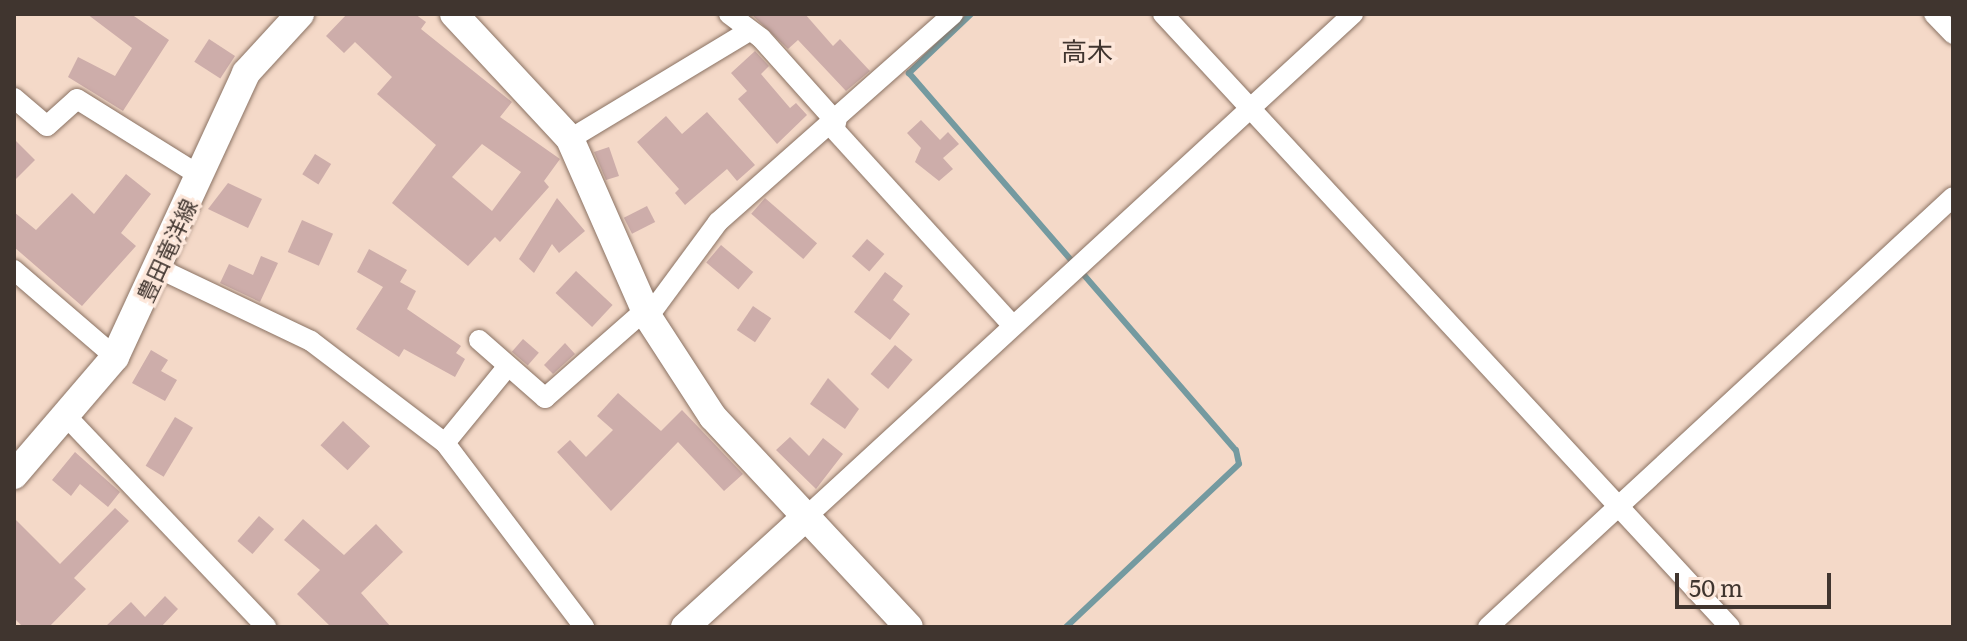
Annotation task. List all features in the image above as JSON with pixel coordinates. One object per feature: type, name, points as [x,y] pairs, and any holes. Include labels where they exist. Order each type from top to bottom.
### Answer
[{"type":"street","name":"豊田竜洋線","points":[[17,466],[68,418],[115,357],[160,269],[246,73],[300,14]]},
{"type":"street","points":[[454,14],[570,139],[646,314],[713,417],[909,627]]},
{"type":"street","points":[[729,14],[746,33],[761,38],[833,124],[1013,326]]},
{"type":"street","points":[[479,340],[545,398],[646,314],[718,222],[833,124],[953,14]]},
{"type":"street","points":[[1163,14],[1730,627]]},
{"type":"street","points":[[685,627],[1353,14]]},
{"type":"street","points":[[1934,14],[1953,34]]},
{"type":"street","points":[[570,139],[746,33]]},
{"type":"street","points":[[14,98],[47,126],[77,99],[200,176]]},
{"type":"street","points":[[1488,627],[1953,197]]},
{"type":"street","points":[[160,269],[311,341],[445,443],[584,627]]},
{"type":"street","points":[[14,270],[115,357]]},
{"type":"street","points":[[445,443],[508,366]]},
{"type":"street","points":[[68,418],[266,627]]},
{"type":"building","points":[[87,14],[131,14],[169,40],[123,111],[68,77],[78,57],[115,76],[132,48]]},
{"type":"building","points":[[347,14],[415,14],[426,22],[421,29],[512,102],[500,117],[560,159],[544,181],[549,187],[500,242],[495,237],[468,266],[392,203],[436,145],[377,94],[392,77],[355,42],[344,53],[326,36]],"holes":[[[482,144],[521,172],[492,211],[452,177]]]},
{"type":"building","points":[[751,14],[805,14],[833,46],[840,39],[870,71],[846,91],[798,40],[788,49]]},
{"type":"building","points":[[209,39],[235,56],[220,79],[194,62]]},
{"type":"building","points":[[755,51],[769,66],[761,74],[790,108],[796,103],[807,115],[777,144],[738,99],[747,91],[731,73]]},
{"type":"building","points":[[707,112],[755,165],[737,181],[727,169],[685,205],[675,193],[679,189],[637,142],[666,116],[682,134]]},
{"type":"building","points":[[921,120],[940,140],[948,132],[959,144],[943,158],[953,169],[939,181],[915,162],[921,148],[907,133]]},
{"type":"building","points":[[14,139],[35,160],[14,181]]},
{"type":"building","points":[[609,147],[619,176],[606,180],[594,152]]},
{"type":"building","points":[[315,154],[331,164],[318,184],[302,174]]},
{"type":"building","points":[[126,174],[151,194],[121,233],[136,246],[82,306],[14,247],[14,212],[36,230],[72,193],[94,214]]},
{"type":"building","points":[[228,183],[262,199],[248,228],[208,209]]},
{"type":"building","points":[[557,198],[585,231],[559,253],[552,244],[534,273],[519,259]]},
{"type":"building","points":[[765,198],[817,243],[803,259],[751,214]]},
{"type":"building","points":[[647,206],[655,222],[632,234],[624,218]]},
{"type":"building","points":[[302,220],[333,234],[319,266],[288,252]]},
{"type":"building","points":[[867,239],[884,254],[869,271],[852,256]]},
{"type":"building","points":[[721,245],[753,272],[738,290],[706,263]]},
{"type":"building","points":[[369,249],[407,270],[400,282],[416,291],[407,309],[461,346],[456,353],[465,359],[455,377],[404,349],[399,357],[356,329],[383,287],[357,272]]},
{"type":"building","points":[[261,256],[278,263],[260,302],[220,283],[229,264],[253,275]]},
{"type":"building","points":[[576,271],[613,305],[592,327],[556,293]]},
{"type":"building","points":[[885,272],[903,286],[893,300],[910,314],[890,340],[854,312]]},
{"type":"building","points":[[753,306],[771,318],[755,342],[737,330]]},
{"type":"building","points":[[523,339],[539,353],[528,366],[512,352]]},
{"type":"building","points":[[565,343],[575,354],[553,374],[544,365]]},
{"type":"building","points":[[895,345],[913,360],[888,389],[871,374]]},
{"type":"building","points":[[151,350],[168,360],[161,371],[177,380],[165,401],[132,383]]},
{"type":"building","points":[[828,378],[859,409],[845,429],[810,404]]},
{"type":"building","points":[[618,393],[661,431],[682,410],[743,474],[724,491],[678,442],[611,511],[557,452],[570,440],[586,457],[613,430],[597,416]]},
{"type":"building","points":[[175,417],[193,428],[164,477],[146,466]]},
{"type":"building","points":[[343,421],[370,446],[348,470],[320,445]]},
{"type":"building","points":[[790,437],[809,456],[823,438],[843,454],[816,489],[776,450]]},
{"type":"building","points":[[75,452],[120,492],[108,507],[80,484],[71,496],[52,480]]},
{"type":"building","points":[[115,508],[129,521],[74,578],[86,589],[49,627],[23,627],[14,618],[14,518],[60,564]]},
{"type":"building","points":[[259,516],[274,529],[252,554],[237,541]]},
{"type":"building","points":[[303,519],[344,555],[376,524],[403,552],[361,593],[391,627],[331,627],[297,594],[320,570],[284,540]]},
{"type":"building","points":[[165,596],[178,609],[161,627],[105,627],[131,602],[145,617]]},
{"type":"waterway","points":[[971,14],[909,73],[1236,450],[1239,464],[1066,627]]},
{"type":"district","name":"高木","points":[[1087,50]]}]
